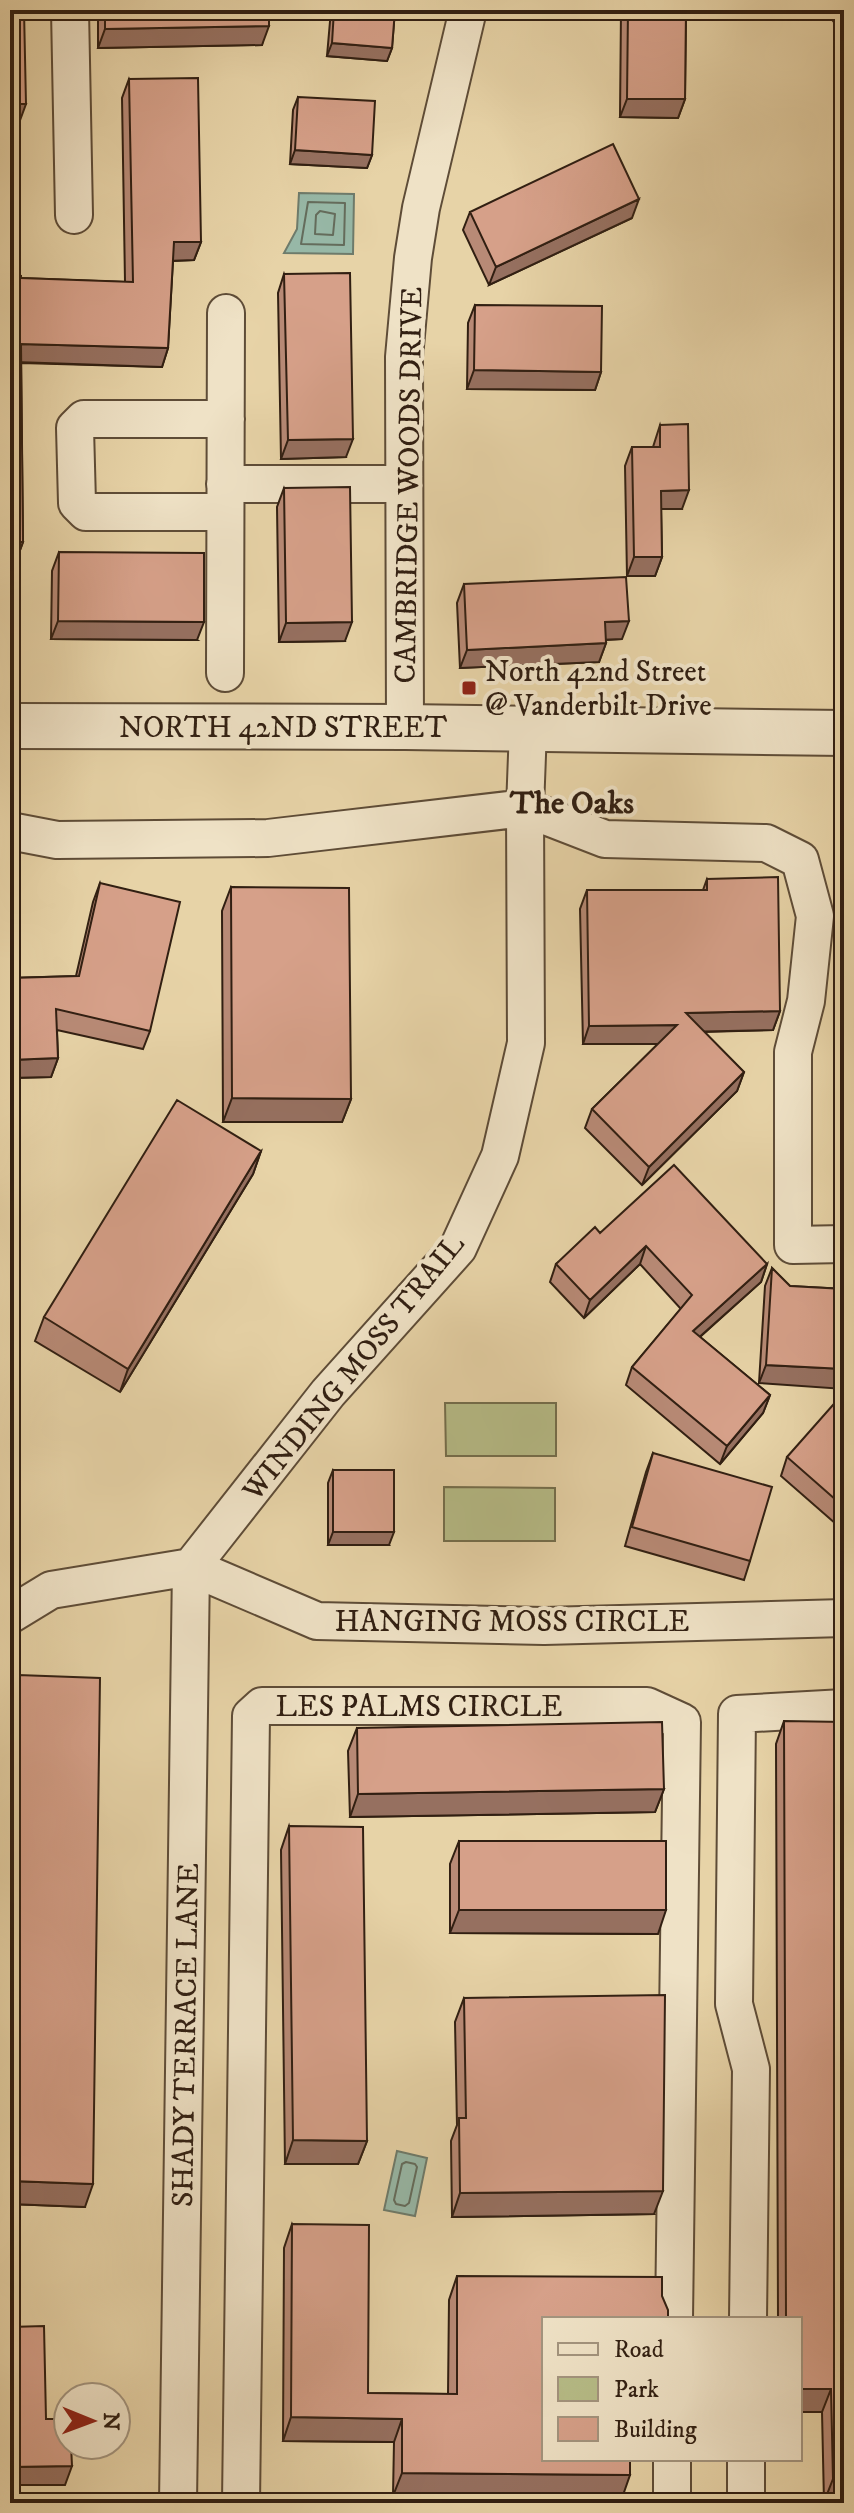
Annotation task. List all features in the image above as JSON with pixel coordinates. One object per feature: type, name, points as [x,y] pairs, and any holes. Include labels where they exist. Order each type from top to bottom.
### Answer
[{"type":"street","points":[[70,10],[74,215]]},
{"type":"street","name":"CAMBRIDGE WOODS DRIVE","points":[[405,727],[404,357],[421,208],[468,10]]},
{"type":"street","points":[[225,673],[226,313]]},
{"type":"street","points":[[226,419],[84,419],[75,428],[77,503],[86,512],[404,484]]},
{"type":"street","name":"NORTH 42ND STREET","points":[[10,726],[844,733]]},
{"type":"street","name":"WINDING MOSS TRAIL","points":[[191,1567],[328,1393],[458,1248],[500,1156],[526,1043],[525,808],[528,729]]},
{"type":"street","points":[[10,831],[57,840],[268,838],[525,808],[605,839],[766,843],[800,860],[815,916],[806,1001],[793,1052],[793,1245],[844,1244]]},
{"type":"street","points":[[10,1615],[51,1590],[191,1567]]},
{"type":"street","name":"HANGING MOSS CIRCLE","points":[[191,1567],[317,1621],[544,1626],[844,1618]]},
{"type":"street","name":"SHADY TERRACE LANE","points":[[178,2503],[191,1567]]},
{"type":"street","name":"LES PALMS CIRCLE","points":[[241,2503],[251,1716],[262,1706],[647,1706],[682,1722]]},
{"type":"street","points":[[674,2317],[682,1722],[712,1716],[844,1708]]},
{"type":"street","points":[[737,1714],[734,2004],[751,2069],[748,2317]]},
{"type":"street","points":[[672,2461],[672,2503]]},
{"type":"street","points":[[746,2461],[746,2503]]},
{"type":"green space","points":[[445,1403],[556,1403],[556,1456],[446,1456]]},
{"type":"green space","points":[[444,1487],[555,1488],[555,1541],[444,1541]]},
{"type":"water","points":[[299,193],[354,194],[353,254],[284,253],[297,229]]},
{"type":"water","points":[[397,2151],[427,2158],[415,2216],[384,2210]]},
{"type":"building","points":[[10,10],[24,10],[26,104],[10,104]]},
{"type":"building","points":[[105,10],[269,10],[269,26],[105,29]]},
{"type":"building","points":[[334,10],[395,10],[392,48],[332,43]]},
{"type":"building","points":[[628,10],[686,10],[685,99],[627,99]]},
{"type":"building","points":[[198,78],[201,242],[174,242],[168,348],[21,344],[23,542],[10,542],[10,275],[133,282],[129,79]]},
{"type":"building","points":[[298,97],[375,101],[372,155],[295,150]]},
{"type":"building","points":[[613,144],[639,199],[496,267],[470,212]]},
{"type":"building","points":[[350,273],[353,439],[288,440],[284,274]]},
{"type":"building","points":[[475,305],[602,306],[601,372],[474,370]]},
{"type":"building","points":[[688,424],[689,490],[661,491],[662,557],[634,557],[632,447],[660,447],[660,425]]},
{"type":"building","points":[[350,487],[352,622],[286,623],[284,488]]},
{"type":"building","points":[[59,552],[204,553],[204,622],[58,621]]},
{"type":"building","points":[[626,577],[629,621],[605,622],[606,643],[467,650],[464,584]]},
{"type":"building","points":[[778,877],[780,1011],[686,1013],[744,1072],[649,1167],[592,1109],[677,1025],[589,1026],[587,890],[707,890],[707,879]]},
{"type":"building","points":[[100,883],[180,902],[150,1031],[56,1009],[58,1058],[10,1060],[10,978],[79,976]]},
{"type":"building","points":[[231,887],[349,888],[351,1099],[232,1098]]},
{"type":"building","points":[[177,1100],[261,1151],[128,1369],[44,1317]]},
{"type":"building","points":[[674,1165],[767,1264],[693,1331],[770,1395],[727,1446],[632,1367],[692,1295],[646,1246],[590,1300],[556,1264],[595,1227],[600,1233]]},
{"type":"building","points":[[772,1268],[790,1286],[844,1289],[844,1369],[766,1365]]},
{"type":"building","points":[[840,1397],[844,1401],[844,1507],[787,1457]]},
{"type":"building","points":[[653,1453],[772,1487],[750,1561],[632,1527]]},
{"type":"building","points":[[333,1470],[394,1470],[394,1532],[333,1532]]},
{"type":"building","points":[[18,1675],[100,1678],[93,2184],[11,2181]]},
{"type":"building","points":[[784,1721],[844,1722],[844,2479],[833,2479],[831,2389],[802,2389],[802,2317],[786,2317]]},
{"type":"building","points":[[662,1722],[664,1789],[358,1794],[357,1728]]},
{"type":"building","points":[[289,1826],[363,1827],[367,2141],[293,2140]]},
{"type":"building","points":[[459,1841],[666,1841],[666,1910],[459,1910]]},
{"type":"building","points":[[665,1995],[663,2191],[460,2193],[459,2118],[466,2118],[464,1998]]},
{"type":"building","points":[[292,2224],[369,2225],[368,2393],[457,2394],[457,2276],[662,2277],[662,2296],[668,2317],[542,2317],[542,2461],[630,2461],[630,2475],[402,2473],[402,2419],[291,2417]]},
{"type":"building","points":[[44,2326],[46,2419],[52,2419],[52,2461],[72,2461],[72,2466],[10,2467],[10,2327]]},
{"type":"place","name":"North 42nd Street @ Vanderbilt Drive","points":[[469,688]]},
{"type":"district","name":"The Oaks","points":[[572,802]]}]
